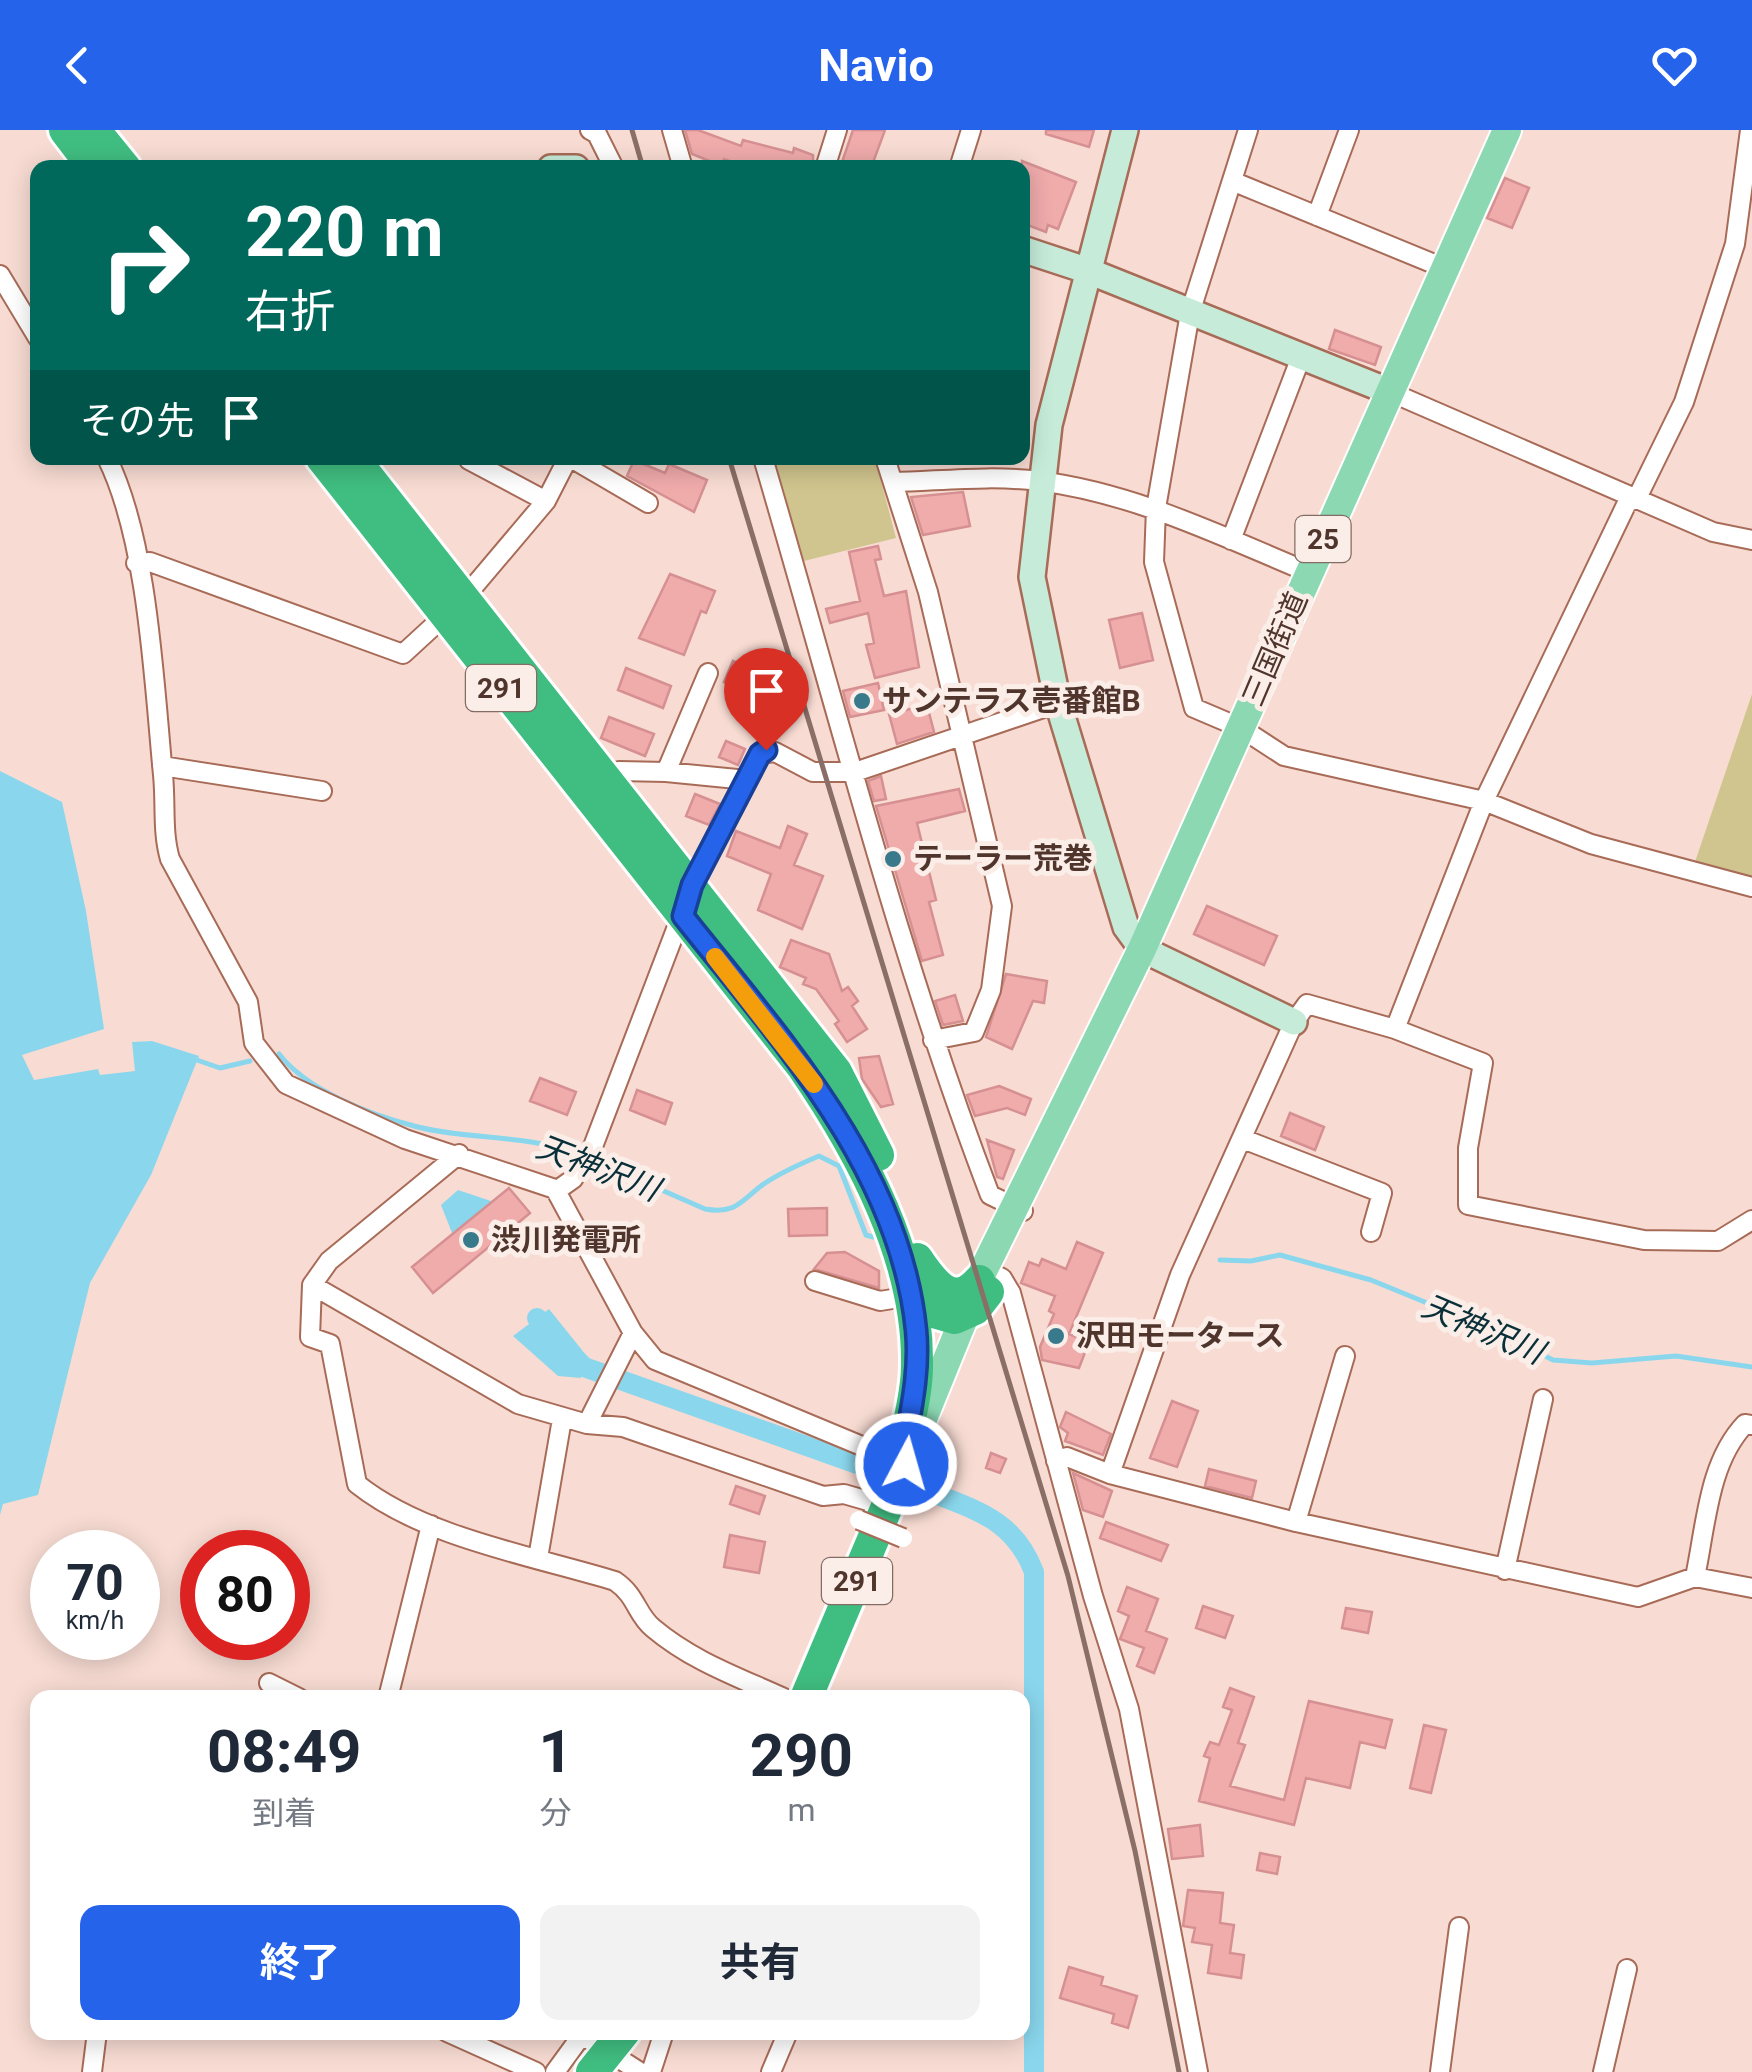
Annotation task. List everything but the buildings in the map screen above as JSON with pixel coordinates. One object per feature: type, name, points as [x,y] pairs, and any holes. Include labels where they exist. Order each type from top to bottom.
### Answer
[{"type":"highway","points":[[65,130],[88,160]]},
{"type":"highway","points":[[94,130],[118,160]]},
{"type":"highway","name":"291","points":[[328,465],[455,608],[597,785],[692,885],[836,1072],[861,1115],[917,1259],[965,1291]]},
{"type":"highway","name":"291","points":[[358,465],[455,608]]},
{"type":"highway","name":"291","points":[[597,785],[683,916],[802,1066],[836,1119],[880,1207],[965,1291]]},
{"type":"highway","points":[[917,1259],[936,1286],[950,1294],[965,1291]]},
{"type":"highway","name":"291","points":[[809,1690],[906,1464],[924,1446],[933,1422],[938,1349],[965,1291]]},
{"type":"highway","name":"291","points":[[906,1464],[904,1450],[917,1370],[965,1291]]},
{"type":"main road","name":"三国街道","points":[[933,1422],[965,1291],[1020,1210],[1098,1063],[1142,948],[1507,130]]},
{"type":"main road","points":[[906,1464],[934,1386]]},
{"type":"street","points":[[590,130],[597,134],[610,160]]},
{"type":"street","points":[[672,130],[681,160]]},
{"type":"street","points":[[828,160],[837,130]]},
{"type":"street","points":[[961,160],[970,130]]},
{"type":"street","points":[[1125,130],[1086,270],[1039,481],[1032,577],[1058,703],[1126,927],[1142,948],[1294,1022]]},
{"type":"street","points":[[1248,130],[1190,313],[1156,508],[1154,562],[1194,708],[1241,728],[1284,756],[1484,801],[1591,844],[1752,887]]},
{"type":"street","points":[[1317,216],[1349,130]]},
{"type":"street","points":[[1395,1029],[1484,801],[1627,503],[1637,498],[1684,402],[1735,244],[1750,130]]},
{"type":"street","points":[[1232,181],[1444,268]]},
{"type":"street","points":[[1030,252],[1086,270],[1388,391],[1714,532],[1752,540]]},
{"type":"street","points":[[0,275],[30,325]]},
{"type":"street","points":[[1231,540],[1301,357]]},
{"type":"street","points":[[109,465],[123,503],[136,563],[162,766],[165,842],[170,860],[248,1002],[254,1044],[286,1084],[406,1139],[556,1190],[633,1333],[654,1360],[906,1464]]},
{"type":"street","points":[[478,465],[546,501]]},
{"type":"street","points":[[136,563],[150,562],[402,654],[455,608],[546,501],[566,465]]},
{"type":"street","points":[[582,465],[648,502]]},
{"type":"street","points":[[765,465],[856,772],[897,933],[932,1040],[990,1195],[1020,1210]]},
{"type":"street","points":[[886,465],[928,592],[1002,906],[991,990],[974,1032],[932,1040]]},
{"type":"street","points":[[892,482],[1039,481],[1156,508],[1308,572]]},
{"type":"street","points":[[666,772],[708,673]]},
{"type":"street","points":[[556,1190],[573,1179],[589,1155],[692,885],[766,750],[813,772],[856,772],[1058,703]]},
{"type":"street","points":[[162,766],[322,791]]},
{"type":"street","points":[[597,785],[619,772],[747,780]]},
{"type":"street","points":[[1110,1474],[1180,1275],[1294,1022],[1307,1004],[1395,1029],[1483,1063],[1468,1148],[1468,1205],[1644,1240],[1718,1241],[1752,1220]]},
{"type":"street","points":[[1243,1139],[1382,1192],[1372,1232]]},
{"type":"street","points":[[459,1154],[329,1261],[312,1285],[310,1337],[330,1344],[356,1484],[386,1507],[431,1525],[615,1581],[632,1593],[648,1624],[684,1654],[766,1690]]},
{"type":"street","points":[[815,1281],[880,1301],[1007,1283],[1129,1708],[1198,2072]]},
{"type":"street","points":[[312,1285],[518,1404],[562,1419],[623,1427],[823,1496],[844,1494],[881,1519]]},
{"type":"street","points":[[587,1424],[633,1333]]},
{"type":"street","points":[[1296,1522],[1345,1356]]},
{"type":"street","points":[[1505,1570],[1543,1400]]},
{"type":"street","points":[[538,1558],[562,1419]]},
{"type":"street","points":[[1695,1577],[1717,1472],[1728,1442],[1745,1424],[1752,1425]]},
{"type":"street","points":[[1056,1460],[1067,1457],[1110,1474],[1296,1522],[1638,1597],[1695,1577],[1752,1588]]},
{"type":"street","points":[[390,1690],[431,1525]]},
{"type":"street","points":[[269,1684],[282,1690]]},
{"type":"street","points":[[1440,2072],[1459,1927]]},
{"type":"street","points":[[1603,2072],[1627,1969]]},
{"type":"street","points":[[92,2072],[95,2040]]},
{"type":"street","points":[[465,2040],[536,2072]]},
{"type":"street","points":[[651,2072],[661,2040]]},
{"type":"street","points":[[770,2072],[784,2040]]},
{"type":"street","points":[[556,2072],[598,2045],[640,2072]]},
{"type":"shaded area","points":[[772,465],[877,465],[896,538],[800,562]]},
{"type":"shaded area","points":[[1752,694],[1752,877],[1695,862]]},
{"type":"water","points":[[0,771],[62,802],[86,911],[104,1029],[22,1055],[34,1080],[98,1069],[100,1075],[135,1071],[132,1042],[152,1041],[199,1056],[151,1175],[90,1283],[38,1495],[3,1504],[0,1515]]},
{"type":"water","points":[[458,1190],[497,1203],[454,1238],[441,1205]]},
{"type":"water","points":[[549,1309],[582,1350],[581,1378],[558,1376],[513,1336]]},
{"type":"waterway","name":"天神沢川","points":[[279,1054],[323,1090],[378,1115],[435,1131],[520,1140],[582,1156]]},
{"type":"waterway","name":"天神沢川","points":[[191,1058],[220,1068],[250,1061]]},
{"type":"waterway","name":"天神沢川","points":[[593,1160],[705,1209],[723,1210],[736,1206],[774,1177],[819,1156],[839,1166],[866,1235],[873,1237]]},
{"type":"waterway","name":"天神沢川","points":[[1220,1260],[1251,1261],[1280,1255],[1371,1280],[1493,1330],[1553,1360],[1592,1363],[1676,1356],[1752,1367]]},
{"type":"waterway","points":[[537,1318],[584,1367],[891,1476]]},
{"type":"waterway","points":[[916,1486],[1001,1525],[1014,1537],[1034,1572],[1034,2072]]},
{"type":"railway","points":[[632,130],[641,160]]},
{"type":"railway","points":[[731,465],[1068,1576],[1135,1851],[1179,2072]]},
{"type":"slow traffic","points":[[715,957],[814,1084]]},
{"type":"place","name":"サンテラス壱番館B","points":[[862,701]]},
{"type":"place","name":"テーラー荒巻","points":[[893,859]]},
{"type":"place","name":"渋川発電所","points":[[471,1240]]},
{"type":"place","name":"沢田モータース","points":[[1056,1336]]},
{"type":"route","points":[[766,750],[760,754],[702,873],[692,885],[683,916],[802,1066],[836,1119],[880,1207],[911,1296],[916,1330],[917,1370],[904,1450],[906,1464]]}]
